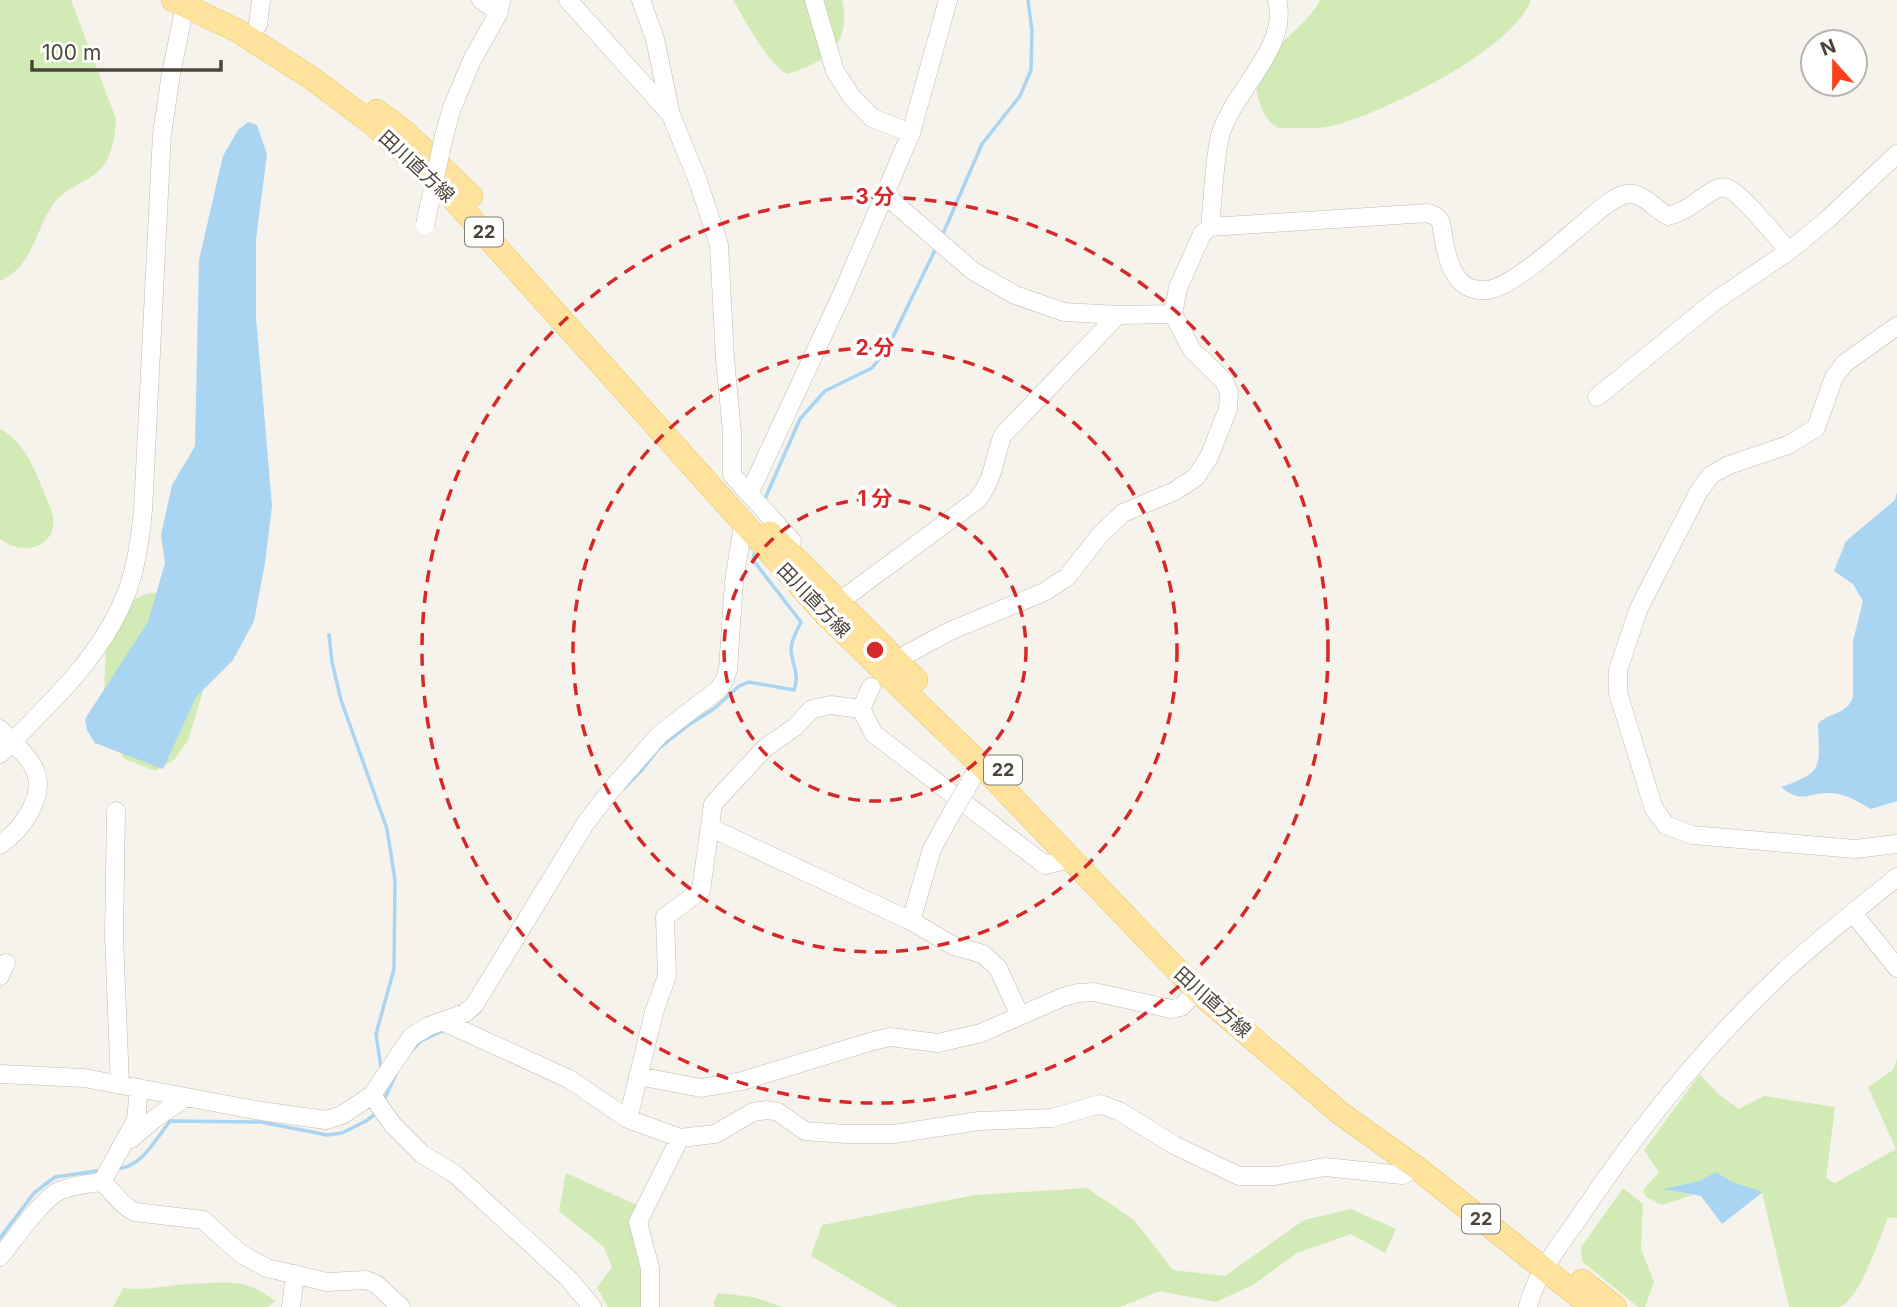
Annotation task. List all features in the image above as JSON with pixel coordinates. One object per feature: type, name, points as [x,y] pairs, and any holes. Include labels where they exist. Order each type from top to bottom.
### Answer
[{"type":"main road","name":"田川直方線","points":[[187,1],[258,25],[312,61],[405,132],[449,173],[527,258],[675,430],[748,510],[1167,941],[1218,990],[1548,1264],[1592,1307]]},
{"type":"main road","name":"田川直方線","points":[[187,1],[313,79],[374,125],[447,192],[825,614],[980,764],[1197,991],[1340,1113],[1548,1264],[1615,1307]]},
{"type":"street","points":[[258,25],[261,0]]},
{"type":"street","points":[[425,225],[452,108],[472,60],[500,6],[481,0]]},
{"type":"street","points":[[568,0],[671,115]]},
{"type":"street","points":[[641,0],[655,39],[671,115],[698,181],[719,245],[732,432],[732,475],[844,598],[904,657],[950,631],[1044,592],[1067,577],[1100,535],[1123,513],[1175,491],[1196,477],[1209,457],[1228,409],[1229,393],[1224,381],[1192,350],[1173,314],[1178,288],[1202,234],[1210,227],[1428,214],[1437,217],[1441,223],[1452,267],[1462,284],[1475,289],[1491,290],[1514,278],[1606,205],[1625,194],[1643,198],[1668,216],[1680,214],[1721,187],[1729,188],[1740,198],[1789,251]]},
{"type":"street","points":[[814,0],[835,71],[851,96],[872,118],[911,133]]},
{"type":"street","points":[[749,494],[842,294],[911,133],[948,0]]},
{"type":"street","points":[[1210,227],[1220,135],[1273,41],[1280,24],[1277,0]]},
{"type":"street","points":[[0,845],[36,805],[37,790],[34,767],[4,742],[71,681],[106,635],[125,598],[138,549],[143,510],[162,134],[187,1]]},
{"type":"street","points":[[1597,397],[1715,301],[1789,251],[1828,219],[1897,154]]},
{"type":"street","points":[[884,194],[973,271],[1015,295],[1064,312],[1173,314]]},
{"type":"street","points":[[844,598],[977,500],[988,487],[1003,435],[1118,315]]},
{"type":"street","points":[[1897,326],[1845,363],[1834,377],[1816,428],[1788,445],[1729,465],[1711,475],[1699,491],[1639,608],[1618,670],[1618,693],[1654,809],[1666,825],[1692,835],[1855,849],[1897,844]]},
{"type":"street","points":[[0,1074],[84,1078],[326,1120],[377,1103],[411,1037],[429,1026],[465,1013],[475,1004],[585,824],[611,790],[660,734],[719,689],[725,680],[734,582],[743,525]]},
{"type":"street","points":[[860,709],[871,687]]},
{"type":"street","points":[[628,1119],[654,1012],[667,976],[665,917],[701,890],[713,804],[765,748],[795,727],[812,709],[831,705],[860,709]]},
{"type":"street","points":[[860,709],[874,734],[1045,865],[1069,859]]},
{"type":"street","points":[[911,921],[932,849],[980,764]]},
{"type":"street","points":[[116,811],[114,936],[120,1085]]},
{"type":"street","points":[[711,828],[911,921],[954,946],[983,954],[999,968],[1020,1016]]},
{"type":"street","points":[[1528,1307],[1531,1291],[1597,1191],[1664,1100],[1712,1044],[1780,975],[1897,877]]},
{"type":"street","points":[[1853,914],[1897,968]]},
{"type":"street","points":[[638,1076],[701,1088],[741,1081],[881,1039],[914,1038],[939,1043],[981,1034],[1063,997],[1078,993],[1094,992],[1171,1009],[1181,1007],[1197,991]]},
{"type":"street","points":[[444,1022],[569,1079],[628,1119],[680,1138],[715,1134],[752,1112],[766,1110],[778,1112],[805,1131],[894,1134],[979,1121],[1052,1118],[1100,1104],[1119,1111],[1174,1145],[1239,1175],[1275,1176],[1325,1167],[1402,1175],[1417,1168]]},
{"type":"street","points":[[0,1257],[32,1216],[57,1192],[103,1180],[136,1120],[139,1088]]},
{"type":"street","points":[[117,1155],[154,1119],[186,1097]]},
{"type":"street","points":[[377,1103],[422,1154],[455,1174],[569,1279],[593,1307]]},
{"type":"street","points":[[650,1307],[650,1268],[638,1222],[680,1138]]},
{"type":"street","points":[[103,1180],[125,1208],[135,1212],[203,1220],[241,1254],[267,1268],[327,1282],[366,1280],[376,1284],[401,1307]]},
{"type":"street","points":[[291,1307],[295,1274]]},
{"type":"green space","points":[[0,0],[71,0],[116,119],[110,152],[101,169],[58,199],[46,216],[20,267],[0,281]]},
{"type":"green space","points":[[733,0],[842,0],[843,29],[833,49],[824,57],[787,74],[765,52]]},
{"type":"green space","points":[[1320,0],[1531,0],[1519,19],[1500,39],[1415,93],[1336,125],[1315,128],[1277,127],[1269,121],[1261,106],[1257,91],[1259,77],[1273,53],[1304,22]]},
{"type":"green space","points":[[0,429],[16,441],[28,457],[52,513],[53,527],[50,535],[37,546],[19,547],[0,539]]},
{"type":"green space","points":[[178,589],[209,645],[203,691],[188,740],[175,759],[155,771],[125,759],[119,751],[104,696],[106,643],[131,601],[146,594]]},
{"type":"green space","points":[[1897,1059],[1897,1218],[1888,1217],[1861,1282],[1854,1294],[1839,1307],[1789,1307],[1762,1192],[1731,1182],[1716,1172],[1699,1181],[1665,1189],[1693,1195],[1662,1205],[1645,1196],[1643,1190],[1659,1172],[1644,1150],[1700,1074],[1718,1094],[1739,1109],[1764,1096],[1835,1107],[1826,1178],[1835,1183],[1896,1149],[1868,1087],[1893,1070]]},
{"type":"green space","points":[[566,1173],[641,1207],[646,1307],[608,1307],[597,1288],[612,1267],[604,1247],[559,1211]]},
{"type":"green space","points":[[1087,1188],[1134,1220],[1173,1270],[1225,1276],[1304,1220],[1351,1209],[1396,1229],[1385,1253],[1351,1234],[1297,1253],[1253,1285],[1216,1302],[1160,1291],[1120,1307],[898,1307],[811,1256],[822,1225],[975,1195]]},
{"type":"green space","points":[[1623,1188],[1643,1204],[1641,1249],[1654,1282],[1645,1307],[1638,1307],[1582,1261],[1581,1247]]},
{"type":"green space","points":[[235,1283],[254,1288],[275,1301],[268,1307],[113,1307],[123,1288]]},
{"type":"green space","points":[[718,1293],[753,1297],[782,1307],[715,1307],[713,1304]]},
{"type":"water","points":[[248,122],[257,125],[267,154],[256,239],[256,317],[272,506],[265,563],[254,621],[233,660],[196,697],[163,769],[95,743],[87,730],[85,719],[148,622],[165,563],[161,535],[172,485],[195,446],[199,260],[223,156],[238,130]]},
{"type":"water","points":[[1897,492],[1897,801],[1871,809],[1835,793],[1800,797],[1781,787],[1812,772],[1818,759],[1818,724],[1846,707],[1853,697],[1853,641],[1863,601],[1853,584],[1834,571],[1846,541],[1895,500]]},
{"type":"water","points":[[1716,1172],[1732,1182],[1763,1192],[1722,1224],[1701,1196],[1663,1189],[1699,1181]]},
{"type":"waterway","points":[[942,236],[982,144],[1020,96],[1031,70],[1032,31],[1028,0]]},
{"type":"waterway","points":[[764,501],[800,419],[825,391],[872,368],[887,349],[937,246]]},
{"type":"waterway","points":[[624,788],[659,748],[715,708],[739,686],[749,682],[794,690],[796,674],[791,646],[801,622],[753,560],[755,550]]},
{"type":"waterway","points":[[329,635],[341,700],[387,829],[395,880],[394,969],[376,1034],[381,1068]]},
{"type":"waterway","points":[[464,1023],[480,1011]]},
{"type":"waterway","points":[[412,1050],[421,1041],[447,1029]]},
{"type":"waterway","points":[[383,1102],[396,1074]]},
{"type":"waterway","points":[[117,1169],[141,1158],[170,1121],[261,1122],[327,1135],[342,1133],[378,1112]]},
{"type":"waterway","points":[[0,1238],[34,1193],[55,1177],[103,1170]]}]
